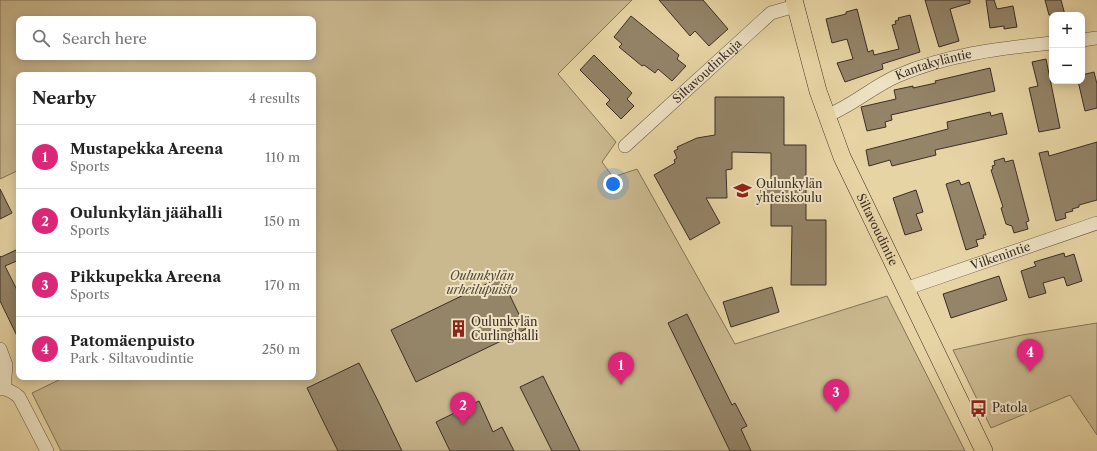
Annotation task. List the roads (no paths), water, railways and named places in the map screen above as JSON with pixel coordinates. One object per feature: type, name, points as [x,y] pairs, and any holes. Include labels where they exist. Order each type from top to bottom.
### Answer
[{"type":"main road","name":"Siltavoudintie","points":[[794,3],[826,116],[842,157],[904,289],[984,451]]},
{"type":"street","name":"Siltavoudinkuja","points":[[625,146],[771,14],[794,3]]},
{"type":"street","points":[[1085,40],[1097,38]]},
{"type":"street","name":"Kantakyläntie","points":[[826,116],[840,110],[883,82],[920,67],[973,54],[1049,43]]},
{"type":"street","name":"Vilkenintie","points":[[904,289],[1097,223]]},
{"type":"street","points":[[0,349],[6,365],[2,389],[13,392],[24,403],[47,451]]},
{"type":"place","name":"Oulunkylän yhteiskoulu","points":[[743,191]]},
{"type":"place","name":"Oulunkylän Curlinghalli","points":[[458,329]]},
{"type":"place","name":"Patomäenpuisto","points":[[1030,372]]},
{"type":"place","name":"Mustapekka Areena","points":[[621,385]]},
{"type":"place","name":"Patola","points":[[979,408]]},
{"type":"place","name":"Pikkupekka Areena","points":[[836,412]]},
{"type":"place","name":"Oulunkylän jäähalli","points":[[463,425]]},
{"type":"park label","name":"Oulunkylän urheilupuisto","points":[[482,283]]}]
